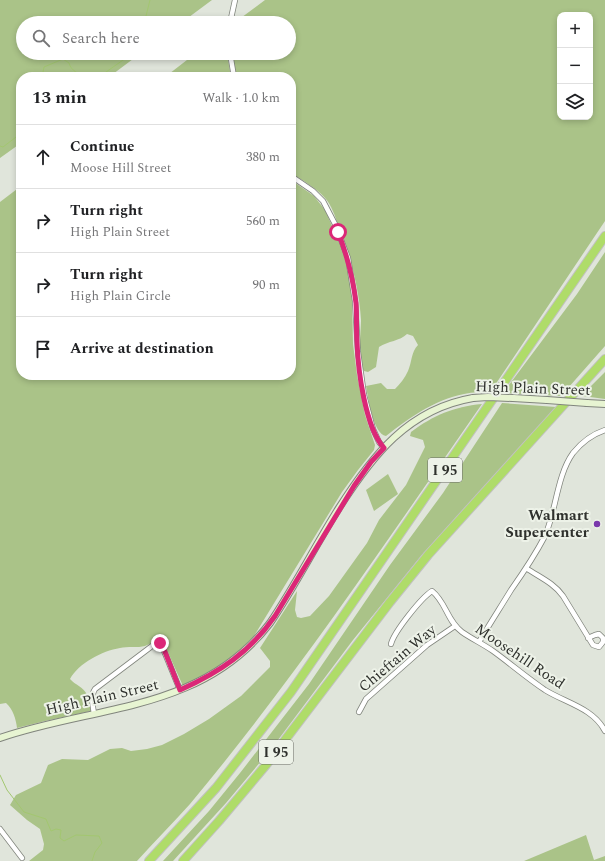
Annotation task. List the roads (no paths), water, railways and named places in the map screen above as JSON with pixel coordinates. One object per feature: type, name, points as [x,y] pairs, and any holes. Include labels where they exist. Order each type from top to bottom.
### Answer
[{"type":"highway","name":"I 95","points":[[149,861],[221,782],[291,692],[605,236]]},
{"type":"highway","name":"I 95","points":[[183,861],[266,765],[376,620],[423,561],[605,359]]},
{"type":"main road","name":"High Plain Street","points":[[0,738],[35,727],[145,703],[180,690],[207,677],[233,661],[248,649],[275,616],[354,486],[371,462],[400,432],[422,416],[447,405],[474,398],[488,397],[605,404]]},
{"type":"street","points":[[232,16],[235,0]]},
{"type":"street","points":[[231,60],[233,72]]},
{"type":"street","points":[[296,179],[313,191],[322,201],[332,219],[348,258],[356,301],[357,349],[364,395],[373,429],[379,442],[384,448]]},
{"type":"street","points":[[478,642],[526,568],[549,526],[568,462],[574,452],[586,441],[595,434],[605,430]]},
{"type":"street","points":[[526,568],[552,584],[560,592],[588,638]]},
{"type":"street","name":"Moosehill Road","points":[[390,644],[396,633],[426,596],[432,591],[440,600],[455,626],[549,692],[591,714],[605,731]]},
{"type":"street","name":"Chieftain Way","points":[[359,712],[366,699],[427,645],[455,626]]},
{"type":"street","points":[[94,714],[92,698],[95,689],[156,643],[160,643],[162,646],[180,690]]},
{"type":"street","points":[[0,829],[22,858]]},
{"type":"waterway","points":[[146,16],[150,0]]},
{"type":"waterway","points":[[43,72],[44,67],[61,60]]},
{"type":"waterway","points":[[64,60],[76,72]]},
{"type":"waterway","points":[[106,72],[123,60]]},
{"type":"waterway","points":[[0,146],[3,147],[16,137]]},
{"type":"waterway","points":[[0,775],[7,790],[24,812],[46,819],[51,831],[56,829],[61,830],[60,838],[64,841],[76,835],[99,836],[102,843],[95,852],[92,861]]},
{"type":"place","name":"Walmart Supercenter","points":[[597,524]]}]
